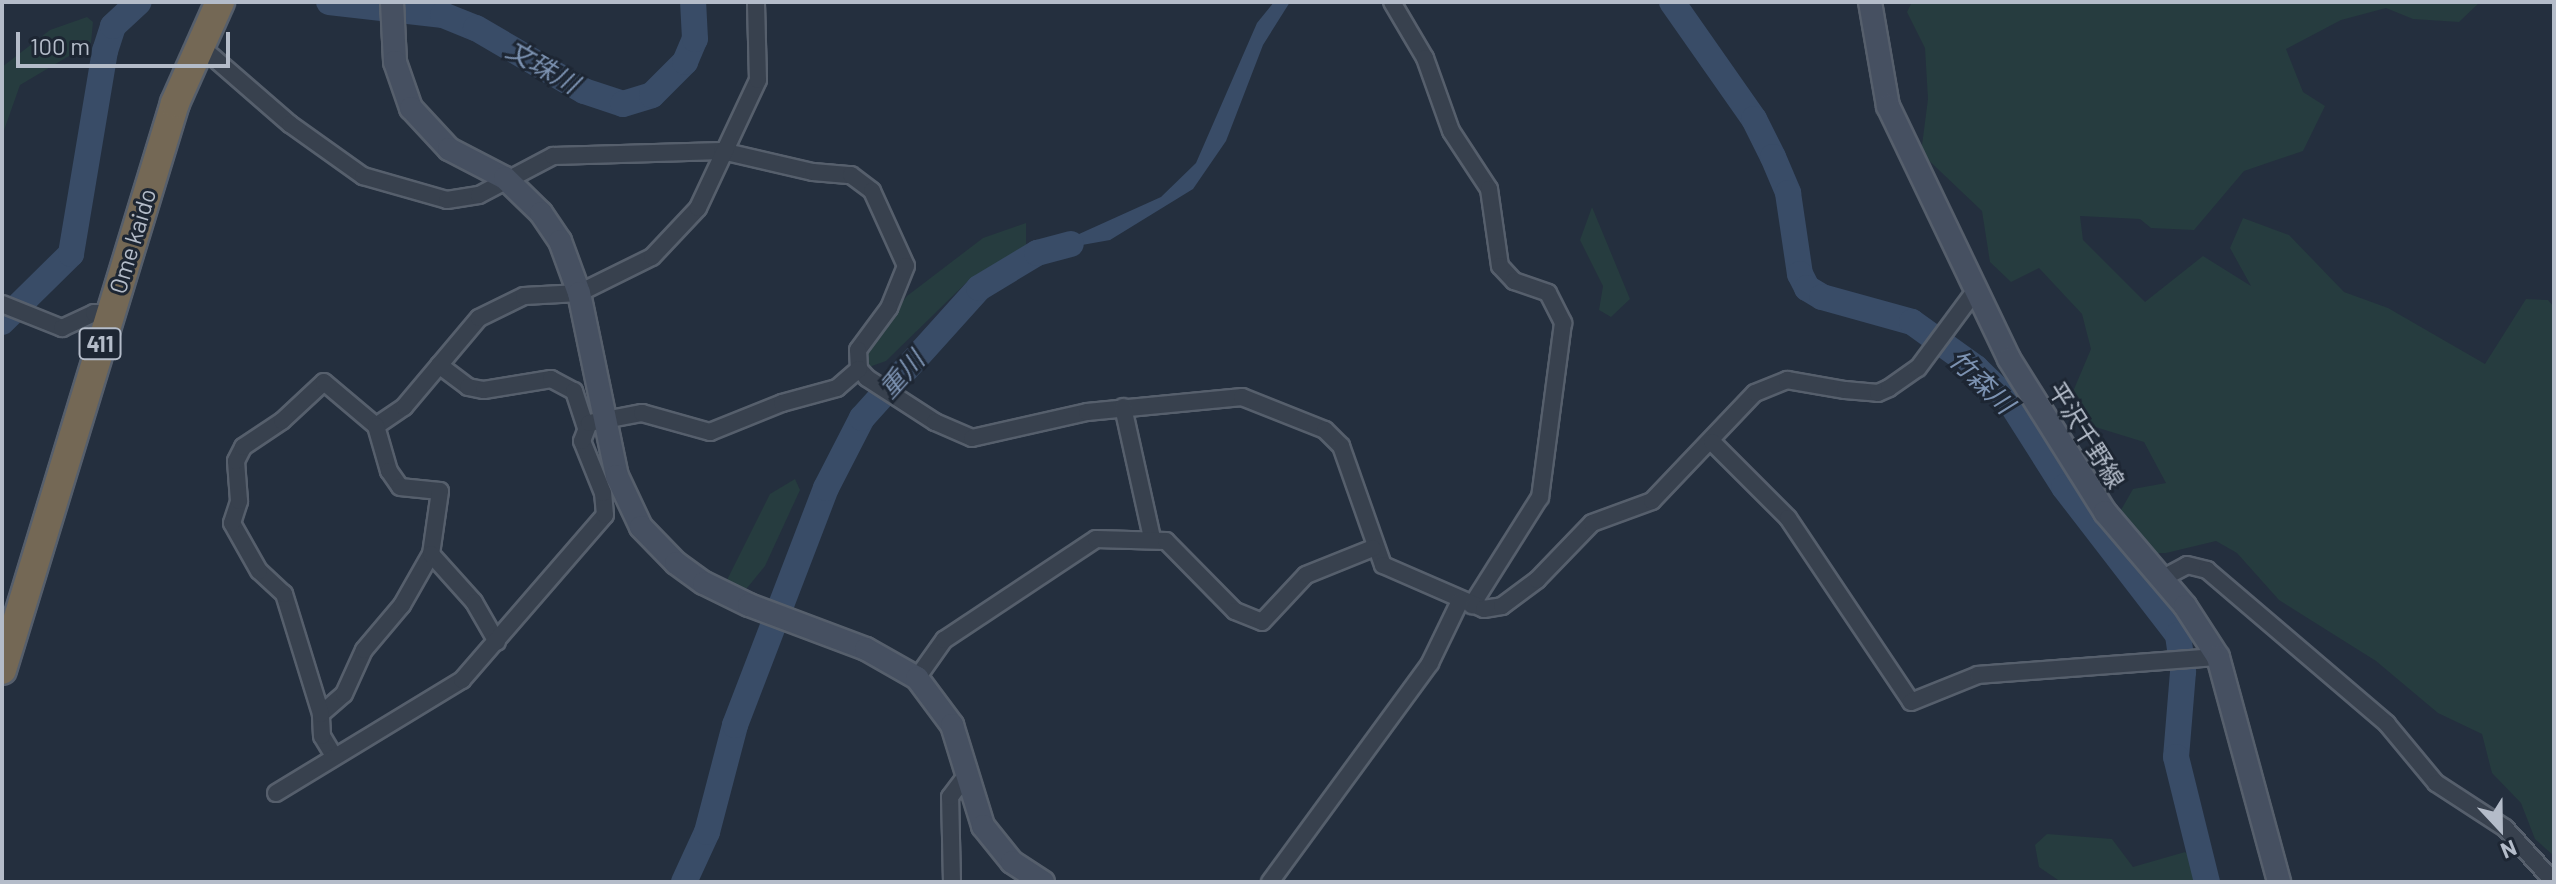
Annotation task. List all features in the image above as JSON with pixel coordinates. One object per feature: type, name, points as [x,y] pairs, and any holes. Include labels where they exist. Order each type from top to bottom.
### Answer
[{"type":"highway","name":"Ome kaido","points":[[2,670],[175,103],[209,23]]},
{"type":"street","points":[[276,793],[451,688],[497,642],[605,515],[603,493],[582,441],[594,422],[579,293],[560,241],[541,213],[505,178],[449,149],[411,108],[391,34],[392,2]]},
{"type":"street","points":[[376,426],[404,407],[479,318],[509,301],[579,293],[652,257],[698,208],[722,151],[758,80],[756,2]]},
{"type":"street","points":[[1270,882],[1430,663],[1466,603],[1540,497],[1563,323],[1548,293],[1514,281],[1500,266],[1489,189],[1451,131],[1425,58],[1392,2]]},
{"type":"street","name":"平沢千野線","points":[[1870,2],[1888,106],[1975,291],[2058,442],[2105,512],[2163,578],[2218,657],[2279,882]]},
{"type":"street","points":[[209,23],[290,124],[363,176],[447,200],[479,195],[505,178],[553,156],[722,151],[813,172],[851,175],[872,191],[906,266],[889,308],[858,350],[863,373],[935,422],[972,438],[1123,407],[1233,395],[1325,430],[1347,456],[1373,548],[1383,565],[1466,603],[1502,606],[1537,580],[1592,523],[1652,501],[1712,442],[1721,426],[1755,393],[1775,384],[1805,380],[1878,393],[1918,368],[1975,291]]},
{"type":"street","points":[[2,304],[62,328],[94,313],[110,313]]},
{"type":"street","points":[[439,365],[468,387],[484,390],[551,379],[574,391],[594,422],[641,527],[676,563],[749,605],[866,649],[917,678],[952,725],[973,803],[997,846],[1043,882]]},
{"type":"street","points":[[594,422],[642,413],[710,432],[837,388],[863,373]]},
{"type":"street","points":[[321,714],[344,694],[364,650],[402,605],[431,554],[440,491],[400,487],[389,471],[376,426],[324,382],[282,421],[243,447],[236,461],[239,501],[232,523],[259,571],[284,594],[321,714],[322,736],[334,756]]},
{"type":"street","points":[[1123,407],[1152,538]]},
{"type":"street","points":[[1712,442],[1788,518],[1911,702],[1978,675],[2218,657]]},
{"type":"street","points":[[917,678],[944,640],[1042,578],[1087,543],[1106,537],[1152,538],[1175,548],[1235,611],[1262,622],[1306,575],[1373,548]]},
{"type":"street","points":[[431,554],[474,602],[497,642]]},
{"type":"street","points":[[2163,578],[2187,565],[2207,570],[2387,724],[2436,783],[2505,828],[2554,882]]},
{"type":"street","points":[[952,882],[950,797],[966,776]]},
{"type":"green space","points":[[1912,2],[2480,2],[2459,22],[2413,19],[2386,8],[2341,20],[2286,49],[2303,92],[2325,106],[2303,151],[2244,171],[2194,230],[2151,228],[2140,219],[2080,216],[2083,240],[2145,302],[2203,256],[2251,286],[2230,248],[2243,218],[2289,235],[2344,292],[2388,308],[2485,364],[2526,299],[2548,300],[2554,307],[2554,856],[2535,839],[2521,803],[2492,773],[2482,734],[2438,713],[2376,661],[2279,600],[2237,553],[2216,541],[2166,553],[2142,553],[2117,517],[2133,489],[2166,483],[2144,442],[2092,426],[2069,401],[2091,349],[2082,314],[2039,268],[2011,282],[1990,262],[1982,211],[1921,153],[1928,99],[1925,48],[1907,12]]},
{"type":"green space","points":[[87,17],[93,22],[91,43],[20,85],[2,136],[2,67],[50,30]]},
{"type":"green space","points":[[1592,207],[1630,299],[1611,317],[1599,310],[1603,286],[1580,240]]},
{"type":"green space","points":[[1026,223],[1026,248],[969,280],[886,361],[869,367],[863,352],[907,296],[983,238]]},
{"type":"green space","points":[[795,479],[800,490],[765,566],[747,588],[734,588],[726,582],[770,494]]},
{"type":"green space","points":[[2047,834],[2112,839],[2133,867],[2185,852],[2196,864],[2199,882],[2061,882],[2039,867],[2035,845]]},
{"type":"water","points":[[1274,2],[1290,2],[1263,45],[1226,141],[1193,189],[1110,240],[1037,253],[1161,197],[1196,163],[1257,23]]},
{"type":"waterway","name":"文珠川","points":[[2,322],[71,254],[105,51],[113,26],[139,2]]},
{"type":"waterway","name":"文珠川","points":[[329,2],[443,15],[476,28],[584,91],[623,104],[652,95],[685,62],[695,39],[693,2]]},
{"type":"waterway","name":"竹森川","points":[[1672,2],[1754,119],[1773,157],[1788,193],[1800,274],[1807,288],[1822,297],[1912,322],[1976,368],[2009,400],[2064,487],[2178,635],[2183,672],[2176,757],[2207,882]]},
{"type":"waterway","name":"重川","points":[[684,882],[707,832],[735,725],[826,488],[862,418],[979,288],[1037,253],[1071,244]]}]
